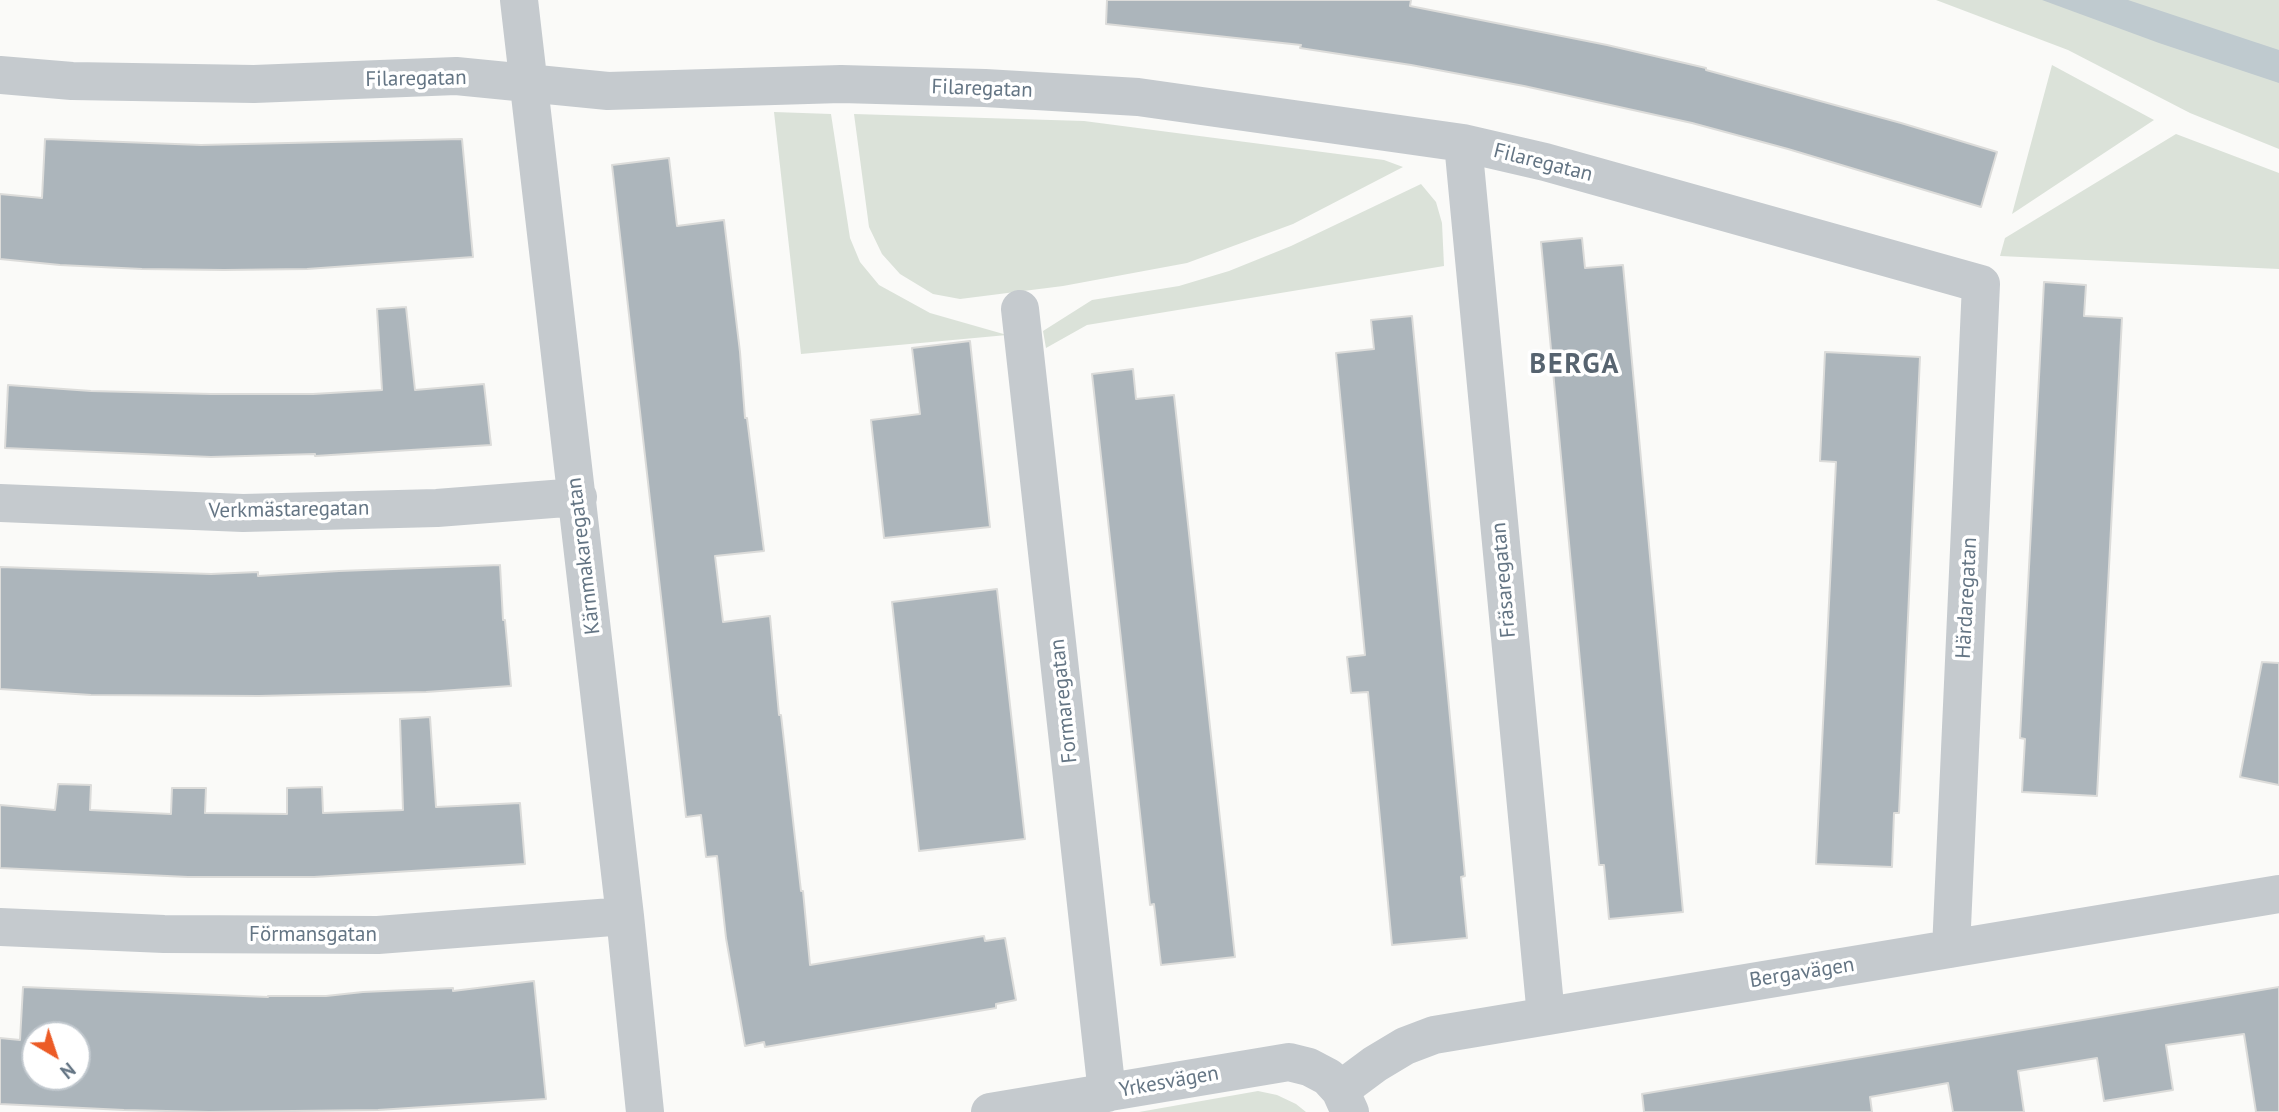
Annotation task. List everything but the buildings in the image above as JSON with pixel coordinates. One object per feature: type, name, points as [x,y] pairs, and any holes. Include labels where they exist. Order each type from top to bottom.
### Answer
[{"type":"street","name":"Kärnmakaregatan","points":[[519,0],[578,497],[645,1112]]},
{"type":"street","name":"Filaregatan","points":[[0,75],[72,81],[254,84],[456,76],[608,91],[841,84],[985,88],[1139,97],[1463,143],[1545,162],[1944,273]]},
{"type":"street","name":"Fräsaregatan","points":[[1463,143],[1546,1016]]},
{"type":"street","name":"Härdaregatan","points":[[1944,273],[1981,284],[1951,949]]},
{"type":"street","name":"Formaregatan","points":[[1020,309],[1107,1093]]},
{"type":"street","name":"Verkmästaregatan","points":[[0,503],[243,513],[437,508],[578,497]]},
{"type":"street","name":"Bergavägen","points":[[1345,1101],[1385,1058],[1405,1046],[1434,1035],[2279,894]]},
{"type":"street","name":"Förmansgatan","points":[[0,927],[164,934],[378,935],[625,916]]},
{"type":"street","name":"Yrkesvägen","points":[[990,1112],[1289,1062],[1309,1067],[1328,1077],[1345,1101]]},
{"type":"shaded area","points":[[1936,0],[2279,0],[2279,149],[2190,113],[2068,50]]},
{"type":"shaded area","points":[[2042,0],[2128,0],[2279,50],[2279,83],[2159,43]]},
{"type":"shaded area","points":[[2052,65],[2154,120],[2012,214]]},
{"type":"shaded area","points":[[774,112],[831,114],[850,238],[860,262],[879,285],[930,313],[1007,335],[801,354]]},
{"type":"shaded area","points":[[854,114],[1084,121],[1384,160],[1403,167],[1293,224],[1187,263],[1063,286],[960,299],[933,294],[900,274],[882,254],[869,227]]},
{"type":"shaded area","points":[[2176,134],[2279,173],[2279,269],[2000,256],[2005,238]]},
{"type":"shaded area","points":[[1421,184],[1436,202],[1442,223],[1444,266],[1087,325],[1046,348],[1043,331],[1092,300],[1179,286],[1229,271],[1291,246]]},
{"type":"shaded area","points":[[1258,1091],[1277,1095],[1306,1112],[1139,1112]]},
{"type":"district","name":"BERGA","points":[[1575,365]]}]
